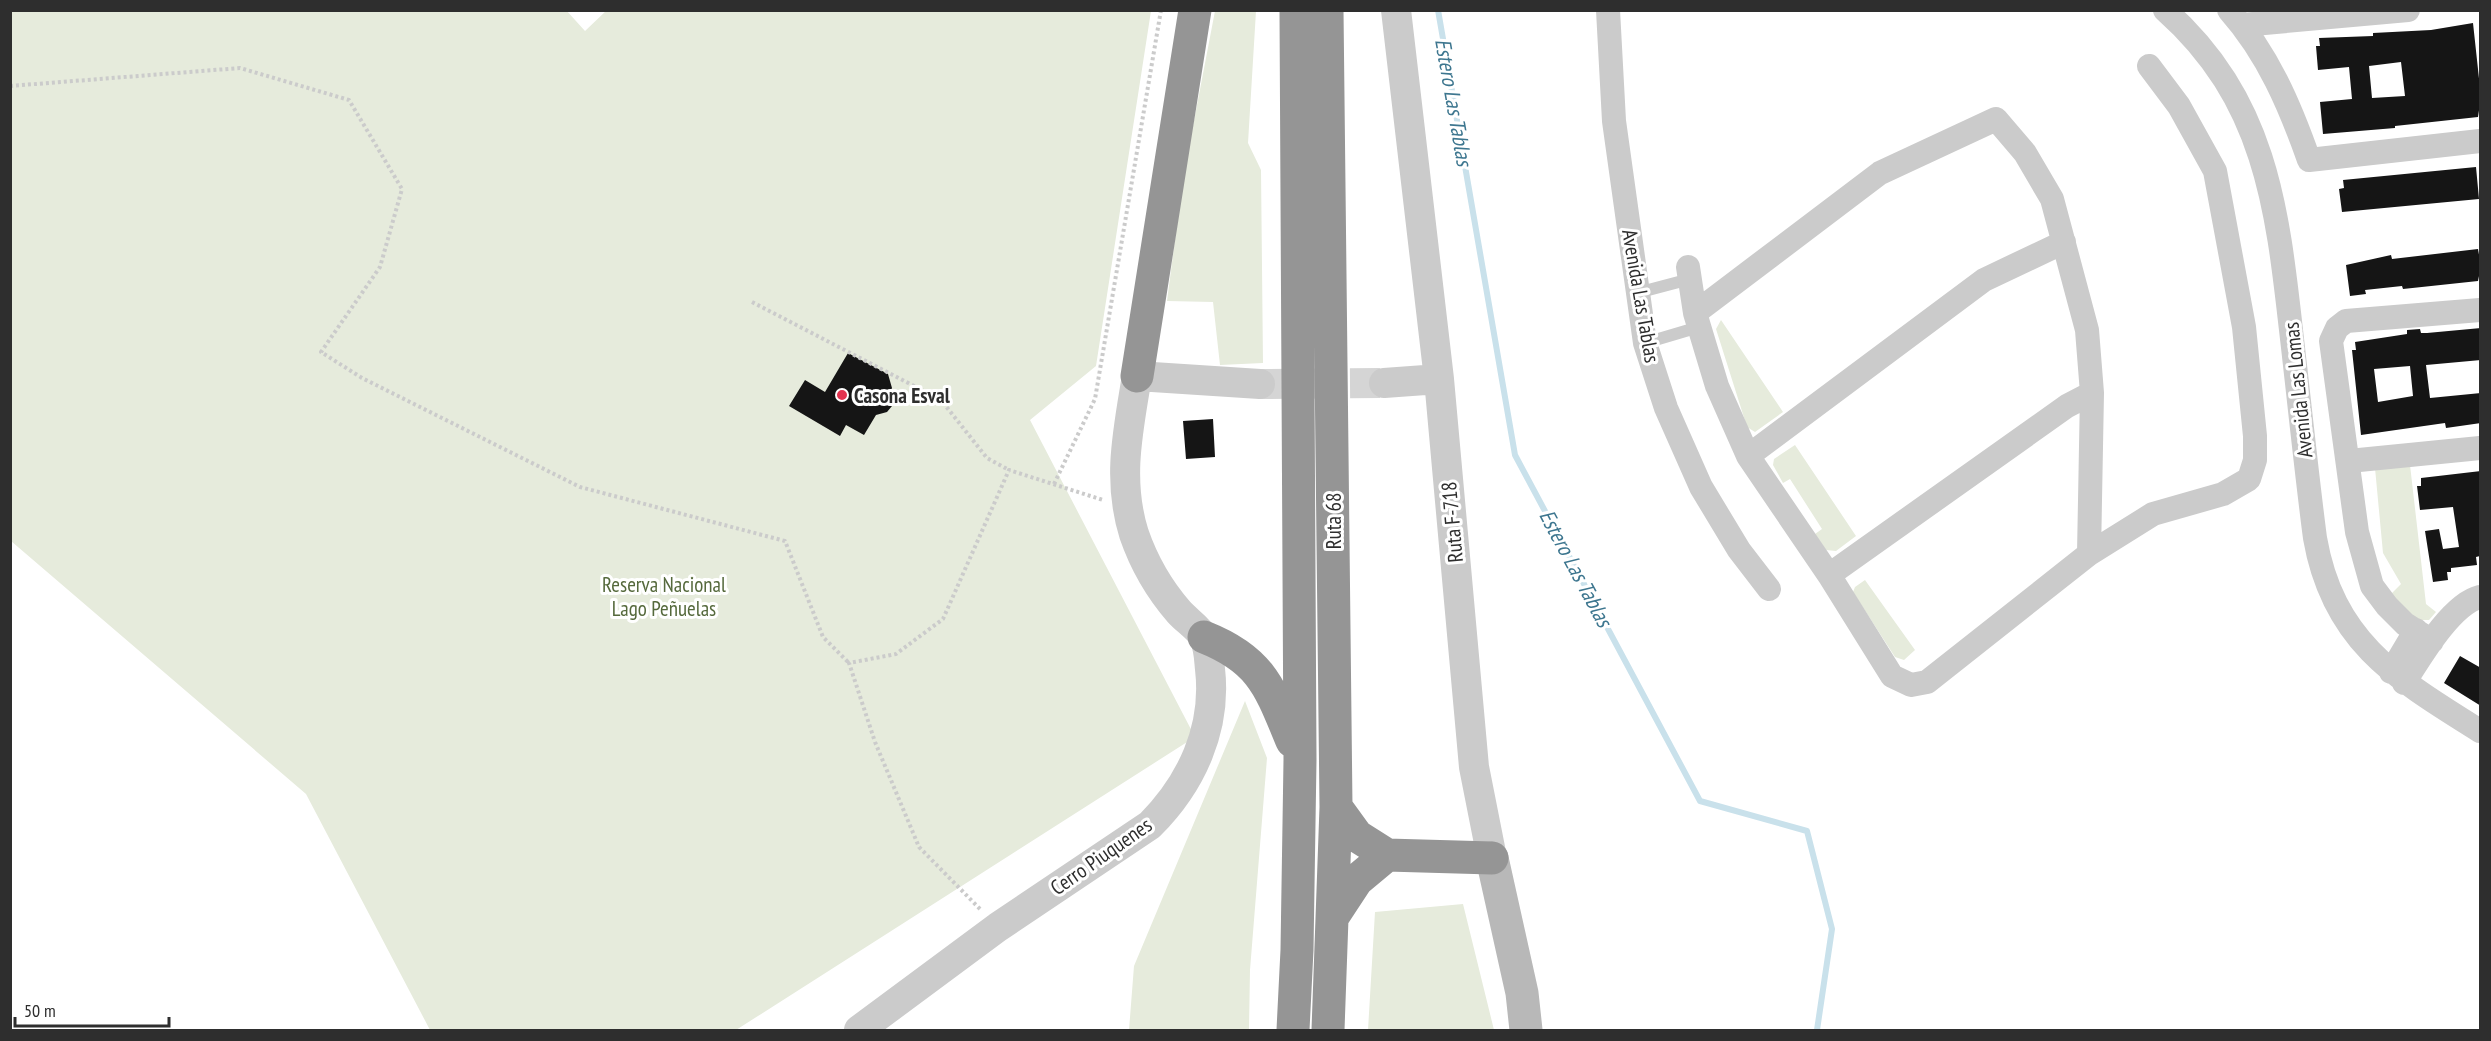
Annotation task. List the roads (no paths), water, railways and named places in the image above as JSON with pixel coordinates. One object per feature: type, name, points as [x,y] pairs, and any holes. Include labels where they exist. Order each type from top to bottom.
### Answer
[{"type":"highway","points":[[1137,376],[1195,10]]},
{"type":"highway","name":"Ruta 68","points":[[1293,1030],[1297,950],[1300,760],[1296,10]]},
{"type":"highway","name":"Ruta 68","points":[[1327,10],[1336,807],[1328,1030]]},
{"type":"highway","points":[[1204,637],[1244,659],[1266,683],[1282,712],[1300,760]]},
{"type":"highway","points":[[1336,807],[1357,836],[1387,855],[1492,858]]},
{"type":"highway","points":[[1331,920],[1357,880],[1387,855]]},
{"type":"main road","name":"Ruta F-718","points":[[1492,858],[1522,993],[1526,1030]]},
{"type":"street","name":"Ruta F-718","points":[[1396,10],[1439,379],[1474,767],[1492,858]]},
{"type":"street","name":"Avenida Las Tablas","points":[[1608,10],[1614,121],[1646,343],[1666,408],[1701,487],[1740,550],[1769,590]]},
{"type":"street","name":"Avenida Las Lomas","points":[[2165,10],[2187,31],[2217,68],[2246,119],[2261,152],[2277,219],[2318,558],[2341,615],[2367,651],[2398,678],[2481,731]]},
{"type":"street","points":[[2235,18],[2408,10]]},
{"type":"street","points":[[2235,18],[2286,96],[2309,160],[2481,141]]},
{"type":"street","points":[[1689,273],[1697,320],[1717,386],[1748,456],[1829,575],[1892,676],[1911,685],[1927,682],[2089,554],[2153,514],[2223,494],[2248,478],[2255,460],[2255,436],[2244,327],[2215,171],[2180,106],[2150,66]]},
{"type":"street","points":[[1697,320],[1880,173],[1996,119],[2025,153],[2052,199],[2087,330],[2092,393],[2089,554]]},
{"type":"street","points":[[1748,456],[1984,280],[2064,242]]},
{"type":"street","points":[[2424,635],[2386,606],[2372,586],[2357,532],[2331,340],[2337,328],[2346,321],[2481,310]]},
{"type":"street","points":[[1204,637],[1169,601],[1155,580],[1143,557],[1128,510],[1124,457],[1137,376],[1260,384]]},
{"type":"street","points":[[1384,383],[1439,379]]},
{"type":"street","points":[[1829,575],[2067,406],[2092,393]]},
{"type":"street","points":[[2349,461],[2481,448]]},
{"type":"street","points":[[2398,678],[2424,635],[2468,600],[2481,597]]},
{"type":"street","name":"Cerro Piuquenes","points":[[859,1030],[998,927],[1150,825],[1176,796],[1195,762],[1208,722],[1211,679],[1204,637]]},
{"type":"lane","points":[[1637,293],[1689,273]]},
{"type":"lane","points":[[1646,343],[1697,320]]},
{"type":"waterway","name":"Estero Las Tablas","points":[[1438,10],[1515,455],[1700,801],[1807,831],[1832,929],[1817,1030]]},
{"type":"tunnel","points":[[1260,384],[1384,383]]},
{"type":"place","name":"Casona Esval","points":[[842,395]]},
{"type":"park label","name":"Reserva Nacional Lago Peñuelas","points":[[664,596]]}]
